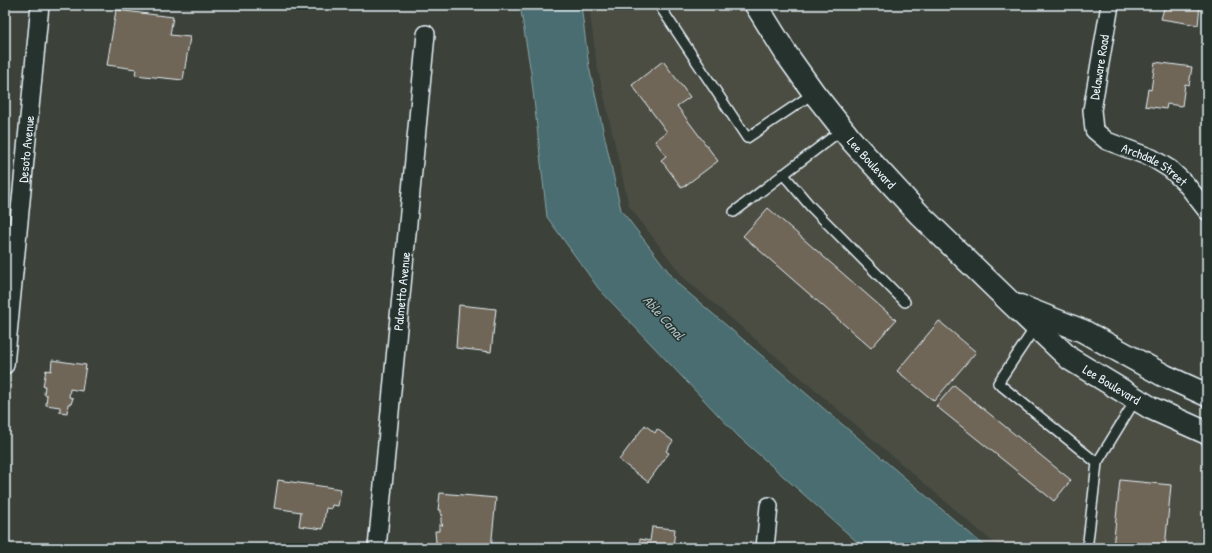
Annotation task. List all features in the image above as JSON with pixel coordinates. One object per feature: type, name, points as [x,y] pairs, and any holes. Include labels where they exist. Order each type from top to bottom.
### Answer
[{"type":"main road","name":"Lee Boulevard","points":[[756,5],[787,55],[814,93],[887,181],[919,214],[1070,359],[1136,399],[1207,433]]},
{"type":"main road","name":"Lee Boulevard","points":[[1010,302],[1083,331],[1165,376],[1207,395]]},
{"type":"street","name":"Desoto Avenue","points":[[5,365],[40,5]]},
{"type":"street","name":"Delaware Road","points":[[1094,130],[1092,110],[1110,5]]},
{"type":"street","name":"Palmetto Avenue","points":[[377,548],[426,34]]},
{"type":"street","name":"Archdale Street","points":[[1094,130],[1107,142],[1152,158],[1170,168],[1186,184],[1207,210]]},
{"type":"street","points":[[765,548],[769,506]]},
{"type":"lane","points":[[659,5],[748,138],[814,93]]},
{"type":"lane","points":[[734,212],[843,129]]},
{"type":"lane","points":[[783,174],[811,207],[905,302]]},
{"type":"lane","points":[[1036,326],[998,383],[1097,463]]},
{"type":"lane","points":[[1088,541],[1097,463],[1136,399]]},
{"type":"shaded area","points":[[589,5],[744,5],[780,61],[999,306],[998,309],[1005,312],[1063,367],[1147,417],[1207,444],[1207,548],[1000,548],[684,278],[629,206],[597,65]]},
{"type":"water","name":"Able Canal","points":[[520,5],[581,5],[589,67],[621,210],[678,284],[987,548],[864,548],[738,436],[599,289],[547,217],[531,73]]},
{"type":"building","points":[[1165,5],[1200,5],[1198,25],[1161,19]]},
{"type":"building","points":[[116,10],[173,17],[170,35],[190,37],[183,80],[135,75],[136,69],[107,65]]},
{"type":"building","points":[[663,61],[690,97],[677,106],[718,161],[682,188],[661,160],[666,156],[655,141],[667,132],[632,85]]},
{"type":"building","points":[[1155,62],[1192,67],[1189,85],[1185,84],[1182,106],[1167,104],[1166,109],[1145,106],[1148,89],[1151,90]]},
{"type":"building","points":[[768,208],[896,320],[871,348],[743,236]]},
{"type":"building","points":[[459,305],[496,309],[491,352],[456,348]]},
{"type":"building","points":[[939,321],[976,352],[934,401],[897,371]]},
{"type":"building","points":[[52,360],[86,365],[82,391],[70,389],[69,397],[73,398],[71,404],[68,404],[67,413],[60,412],[60,407],[46,405],[47,395],[44,394],[45,386],[43,386],[46,370],[51,371]]},
{"type":"building","points":[[954,385],[1071,480],[1054,501],[936,406]]},
{"type":"building","points":[[645,425],[655,433],[657,429],[673,441],[666,451],[669,453],[648,482],[619,460]]},
{"type":"building","points":[[278,480],[341,489],[338,506],[332,505],[331,509],[326,508],[323,529],[299,526],[301,512],[274,508]]},
{"type":"building","points":[[1120,480],[1171,485],[1165,548],[1113,548]]},
{"type":"building","points":[[440,493],[496,498],[491,548],[436,543],[435,531],[439,531],[439,525],[443,525],[441,523],[441,517],[443,515],[441,515],[441,510],[438,510]]},
{"type":"building","points":[[652,527],[675,529],[673,548],[639,548],[640,539],[650,541]]}]
